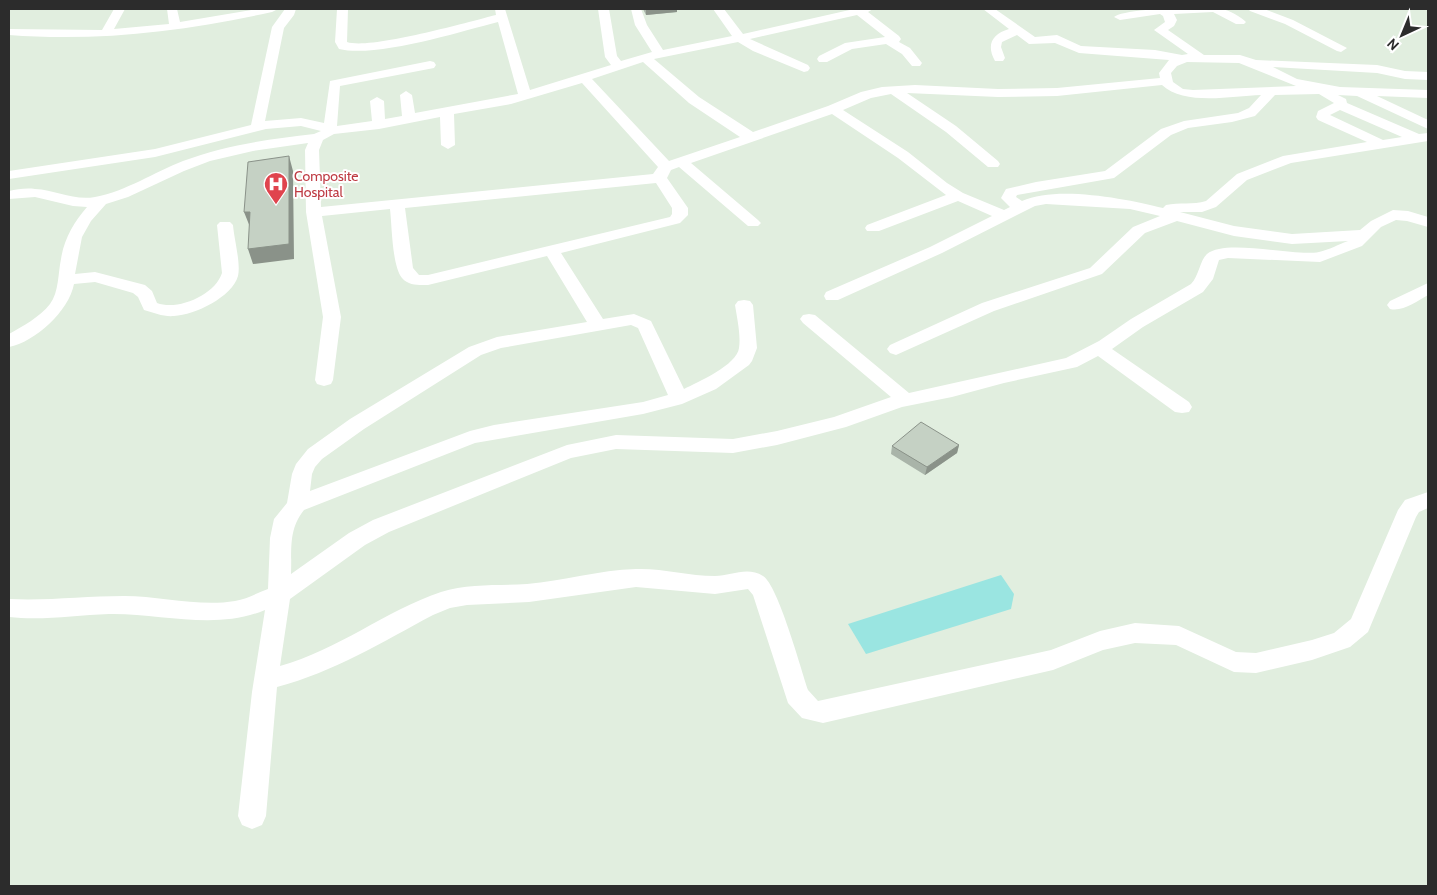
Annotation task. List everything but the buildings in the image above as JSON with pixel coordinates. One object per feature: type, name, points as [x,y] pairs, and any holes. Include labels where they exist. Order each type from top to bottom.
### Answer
[{"type":"street","points":[[106,32],[119,9]]},
{"type":"street","points":[[172,9],[175,26]]},
{"type":"street","points":[[9,32],[106,32],[175,26],[272,9]]},
{"type":"street","points":[[257,127],[278,27],[290,12],[290,9]]},
{"type":"street","points":[[342,9],[341,42],[343,46],[348,48],[359,48],[408,39],[501,13],[525,96]]},
{"type":"street","points":[[603,9],[611,57],[618,65]]},
{"type":"street","points":[[636,9],[641,25],[659,53]]},
{"type":"street","points":[[718,9],[740,38],[757,48],[804,68]]},
{"type":"street","points":[[988,9],[1033,41],[1057,39],[1079,49],[1149,53],[1181,59],[1200,57],[1233,58],[1251,62],[1376,69],[1405,75],[1428,76]]},
{"type":"street","points":[[1120,17],[1162,10],[1215,9],[1240,22]]},
{"type":"street","points":[[1254,9],[1290,22],[1341,48]]},
{"type":"street","points":[[9,195],[36,193],[72,203],[101,200],[132,190],[192,163],[216,156],[326,132],[409,120],[525,96],[659,53],[740,38],[864,10],[895,39],[849,46],[824,59]]},
{"type":"street","points":[[1162,10],[1171,20],[1170,24],[1160,30],[1200,57]]},
{"type":"street","points":[[999,58],[995,47],[996,42],[1006,34],[1019,31]]},
{"type":"street","points":[[890,41],[906,51],[916,63]]},
{"type":"street","points":[[645,57],[689,96],[752,138]]},
{"type":"street","points":[[1181,59],[1168,68],[1165,73],[1167,84],[1172,89],[1193,94],[1335,90],[1426,98]]},
{"type":"street","points":[[1251,62],[1293,82],[1335,90]]},
{"type":"street","points":[[324,380],[332,316],[314,212],[312,150],[332,124],[334,84],[336,82],[430,66]]},
{"type":"street","points":[[584,78],[668,169],[753,223]]},
{"type":"street","points":[[314,212],[553,188],[668,169],[833,109],[866,94],[915,89],[998,93],[1057,92],[1167,81]]},
{"type":"street","points":[[893,90],[951,129],[993,164]]},
{"type":"street","points":[[1321,90],[1339,100],[1341,102],[1340,105]]},
{"type":"street","points":[[1021,208],[1008,198],[1011,192],[1036,186],[1110,175],[1172,128],[1199,121],[1250,113],[1272,91]]},
{"type":"street","points":[[1357,91],[1428,124]]},
{"type":"street","points":[[406,95],[409,120]]},
{"type":"street","points":[[377,101],[379,125]]},
{"type":"street","points":[[1340,105],[1423,138]]},
{"type":"street","points":[[1340,105],[1322,115],[1381,144]]},
{"type":"street","points":[[833,109],[903,155],[942,186],[958,196],[1005,216]]},
{"type":"street","points":[[447,113],[448,145]]},
{"type":"street","points":[[9,175],[155,153],[257,127],[301,122],[326,132]]},
{"type":"street","points":[[1152,209],[1202,207],[1211,204],[1242,177],[1288,158],[1423,138]]},
{"type":"street","points":[[397,205],[405,268],[409,276],[416,280],[428,280],[674,220],[680,215],[680,208],[668,169]]},
{"type":"street","points":[[873,228],[958,196]]},
{"type":"street","points":[[832,296],[936,250],[1021,208],[1046,199],[1130,204],[1234,230],[1283,238],[1365,235]]},
{"type":"street","points":[[9,342],[43,319],[60,302],[66,280],[70,252],[77,231],[84,218],[101,200]]},
{"type":"street","points":[[9,608],[33,610],[125,605],[208,612],[235,610],[279,594],[357,539],[381,526],[567,452],[616,442],[733,446],[777,438],[839,422],[906,400],[1071,363],[1099,348],[1136,322],[1197,288],[1205,279],[1212,258],[1217,255],[1228,253],[1320,257],[1356,243],[1376,224],[1393,215],[1408,216],[1428,222]]},
{"type":"street","points":[[896,349],[988,307],[1096,271],[1139,230],[1177,216]]},
{"type":"street","points":[[66,280],[94,277],[139,289],[146,295],[150,306],[158,310],[178,312],[192,308],[229,280],[230,273],[224,225]]},
{"type":"street","points":[[551,250],[598,325]]},
{"type":"street","points":[[1396,304],[1428,288]]},
{"type":"street","points":[[252,816],[266,680],[279,594],[282,538],[285,519],[298,505],[315,496],[470,438],[494,432],[643,408],[680,398],[709,385],[731,372],[743,361],[748,348],[744,306]]},
{"type":"street","points":[[298,505],[302,474],[306,464],[315,454],[356,424],[475,351],[497,343],[634,319],[645,325],[680,398]]},
{"type":"street","points":[[809,319],[906,400]]},
{"type":"street","points":[[1099,348],[1182,407]]},
{"type":"street","points":[[266,680],[306,669],[331,658],[425,608],[447,599],[467,596],[529,593],[636,578],[715,586],[744,579],[755,582],[763,591],[797,695],[805,708],[814,712],[823,712],[1053,660],[1100,641],[1135,633],[1179,636],[1234,662],[1256,663],[1312,650],[1342,640],[1360,625],[1406,516],[1412,506],[1428,500]]},
{"type":"shaded area","points":[[1001,575],[1014,594],[1011,609],[866,654],[848,624]]},
{"type":"place","name":"Composite Hospital","points":[[276,205]]}]
